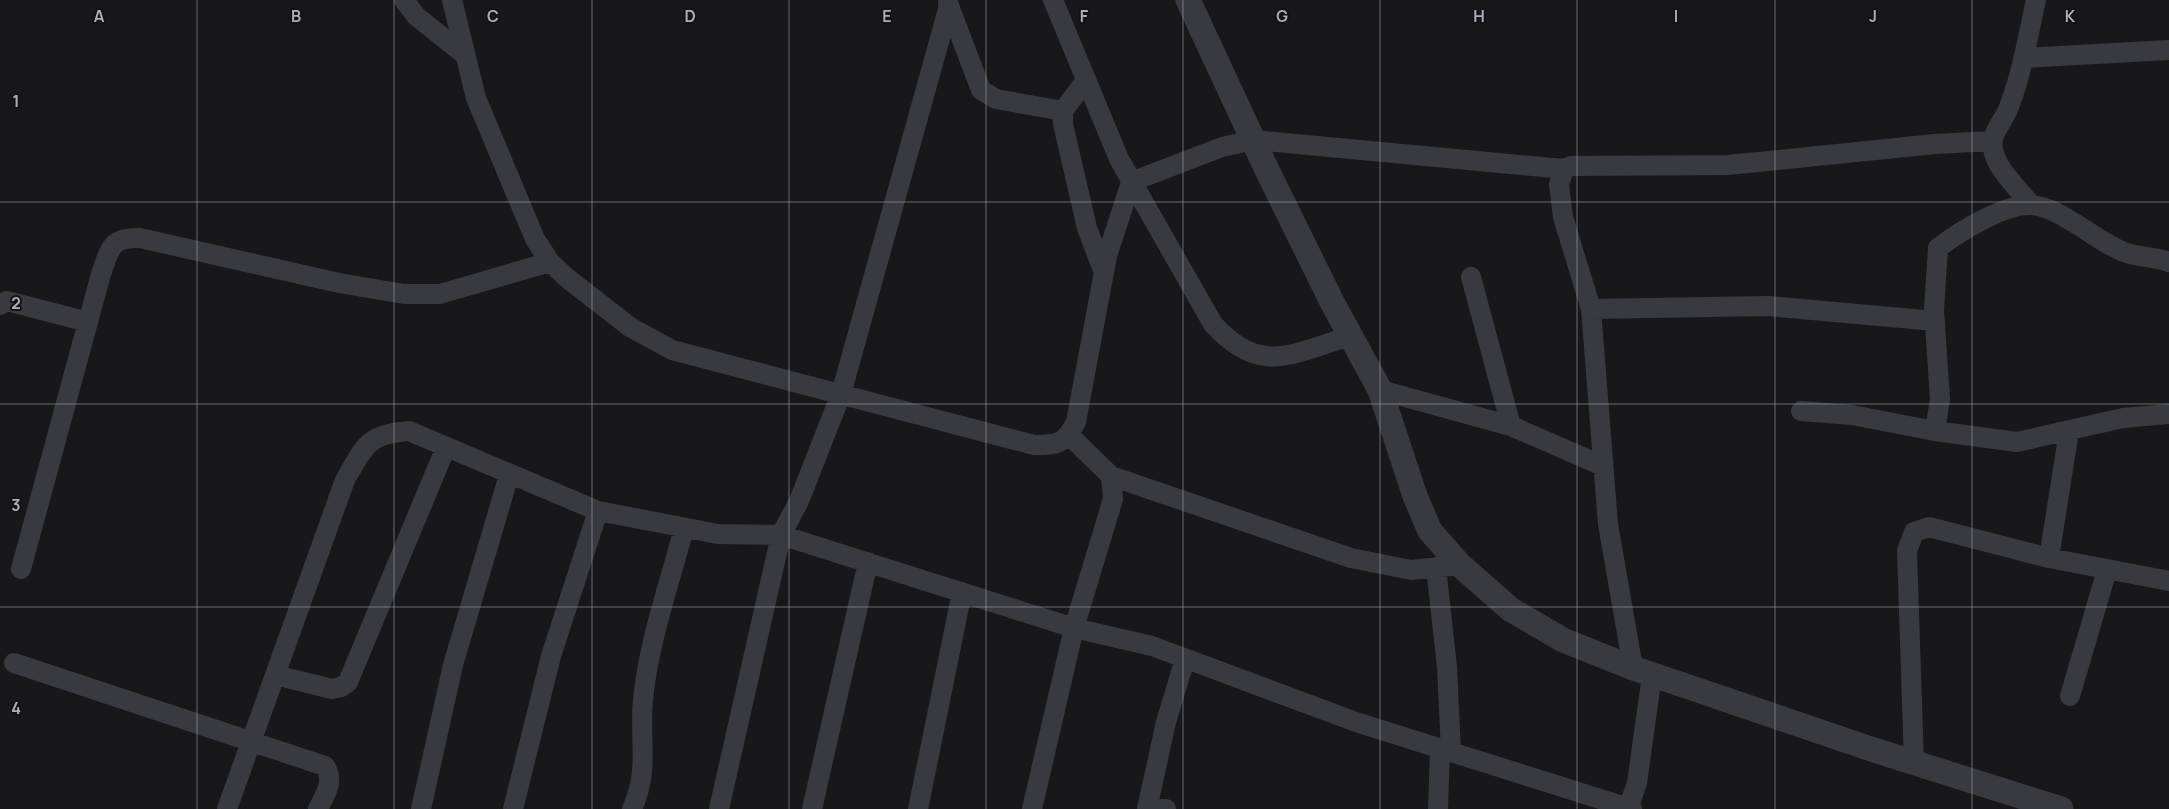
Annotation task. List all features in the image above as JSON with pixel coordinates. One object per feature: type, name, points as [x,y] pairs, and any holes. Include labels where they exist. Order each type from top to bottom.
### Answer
[{"type":"street","points":[[404,0],[416,16],[465,55]]},
{"type":"street","points":[[452,0],[476,98],[535,239],[550,262],[630,327],[672,350],[1034,445],[1057,445],[1069,435],[1076,422],[1107,256],[1131,182]]},
{"type":"street","points":[[1053,0],[1131,182],[1213,324],[1228,341],[1253,355],[1277,358],[1350,336]]},
{"type":"street","points":[[1188,0],[1350,336],[1380,390],[1415,496],[1448,566],[1445,750],[1438,809]]},
{"type":"street","points":[[2031,205],[1995,156],[1993,142],[2009,109],[2036,0]]},
{"type":"street","points":[[948,3],[981,90],[996,99],[1063,111]]},
{"type":"street","points":[[719,809],[781,534],[799,501],[841,394],[948,3]]},
{"type":"street","points":[[2023,58],[2169,50]]},
{"type":"street","points":[[1086,80],[1063,111],[1063,124],[1087,228],[1104,274]]},
{"type":"street","points":[[1131,182],[1222,146],[1254,140],[1564,169],[1571,166],[1728,165],[1935,144],[1993,142]]},
{"type":"street","points":[[227,809],[346,480],[366,444],[387,432],[410,431],[598,512],[718,534],[781,534],[1074,628],[1152,646],[1356,722],[1445,750],[1578,800],[1629,809],[1637,783],[1642,672],[1608,524],[1591,309],[1563,217],[1559,184],[1564,169]]},
{"type":"street","points":[[1935,431],[1940,399],[1935,320],[1938,248],[1970,228],[2012,208],[2031,205],[2045,208],[2071,221],[2098,240],[2126,253],[2169,262]]},
{"type":"street","points":[[21,569],[88,322],[111,246],[124,237],[140,238],[339,283],[404,294],[440,294],[550,262]]},
{"type":"street","points":[[1471,277],[1511,426]]},
{"type":"street","points":[[2,301],[88,322]]},
{"type":"street","points":[[1591,309],[1768,306],[1935,320]]},
{"type":"street","points":[[1380,390],[1511,426],[1603,466]]},
{"type":"street","points":[[1802,411],[1852,416],[1935,431],[2017,442],[2123,418],[2169,414]]},
{"type":"street","points":[[2049,558],[2069,431]]},
{"type":"street","points":[[1069,435],[1111,476],[1351,558],[1411,570],[1448,566],[1510,609],[1563,640],[1642,672],[1914,763],[2035,806],[2061,809]]},
{"type":"street","points":[[275,675],[332,689],[341,687],[348,682],[446,446]]},
{"type":"street","points":[[421,809],[453,665],[510,474]]},
{"type":"street","points":[[1032,809],[1074,628],[1113,499],[1111,476]]},
{"type":"street","points":[[513,809],[550,656],[598,512]]},
{"type":"street","points":[[1914,763],[1907,551],[1914,532],[1929,527],[2049,558],[2169,581]]},
{"type":"street","points":[[632,809],[640,791],[644,770],[643,700],[648,668],[684,528]]},
{"type":"street","points":[[812,809],[868,562]]},
{"type":"street","points":[[2070,696],[2107,570]]},
{"type":"street","points":[[918,809],[962,592]]},
{"type":"street","points":[[1154,808],[1166,722],[1185,659]]},
{"type":"street","points":[[14,663],[250,743],[325,766],[330,774],[330,783],[318,809]]}]
